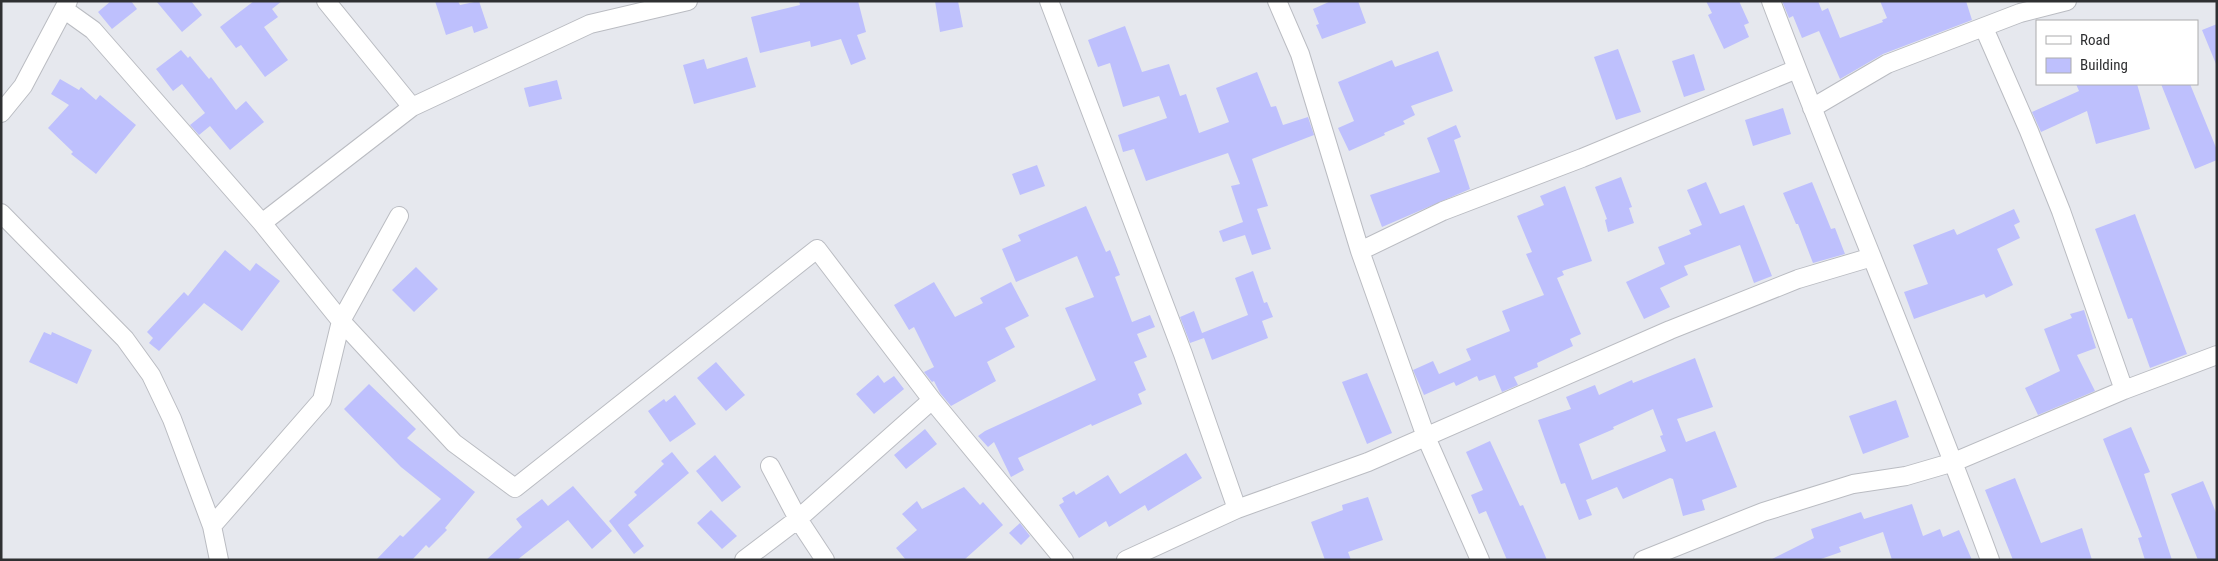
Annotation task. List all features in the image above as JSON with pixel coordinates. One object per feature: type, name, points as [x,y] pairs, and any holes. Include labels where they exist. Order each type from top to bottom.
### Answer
[{"type":"street","points":[[326,1],[412,107]]},
{"type":"street","points":[[262,223],[412,107],[590,24],[688,1]]},
{"type":"street","points":[[1050,1],[1183,354],[1237,509]]},
{"type":"street","points":[[1277,1],[1300,54],[1360,251],[1426,437],[1480,560]]},
{"type":"street","points":[[1772,1],[1812,108],[1954,462],[1990,560]]},
{"type":"street","points":[[1812,108],[1887,64],[2020,13],[2067,1]]},
{"type":"street","points":[[1,114],[23,86],[66,6],[93,30],[262,223],[341,321],[454,443],[515,488],[817,249],[932,400],[1064,560]]},
{"type":"street","points":[[1984,28],[2029,131],[2061,212],[2124,390]]},
{"type":"street","points":[[1360,251],[1444,212],[1582,158],[1797,69]]},
{"type":"street","points":[[1,213],[125,339],[152,375],[172,418],[212,526],[219,560]]},
{"type":"street","points":[[212,526],[322,400],[341,321],[399,216]]},
{"type":"street","points":[[1126,560],[1237,509],[1368,462],[1670,330],[1798,279],[1872,257]]},
{"type":"street","points":[[1644,560],[1764,512],[1844,487],[1906,476],[1954,462],[2124,390],[2217,355]]},
{"type":"street","points":[[744,560],[798,519],[932,400]]},
{"type":"street","points":[[770,466],[798,519],[825,560]]},
{"type":"building","points":[[111,1],[131,1],[137,9],[112,29],[98,12]]},
{"type":"building","points":[[156,1],[191,1],[202,15],[182,32]]},
{"type":"building","points":[[254,1],[282,1],[272,9],[278,17],[264,27],[288,60],[265,77],[241,45],[236,48],[220,27]]},
{"type":"building","points":[[435,1],[458,1],[460,5],[479,1],[488,28],[474,33],[472,26],[446,35]]},
{"type":"building","points":[[799,1],[858,1],[866,32],[857,35],[866,59],[851,65],[841,39],[811,47],[810,41],[760,53],[751,17],[800,5]]},
{"type":"building","points":[[935,1],[958,1],[963,27],[940,32]]},
{"type":"building","points":[[1331,1],[1358,1],[1366,23],[1322,39],[1316,25],[1319,24],[1313,9]]},
{"type":"building","points":[[1706,1],[1739,1],[1749,23],[1744,25],[1749,37],[1724,49],[1708,15],[1712,13]]},
{"type":"building","points":[[1782,1],[1818,1],[1822,11],[1828,8],[1840,38],[1883,22],[1882,20],[1887,18],[1880,1],[1966,1],[1972,20],[1883,54],[1840,79],[1819,31],[1802,38],[1793,16],[1789,18]]},
{"type":"building","points":[[2217,24],[2217,64],[2216,64],[2202,30]]},
{"type":"building","points":[[1125,26],[1142,72],[1169,64],[1180,96],[1186,94],[1199,133],[1229,122],[1216,88],[1257,72],[1271,107],[1276,106],[1283,125],[1308,117],[1314,135],[1252,159],[1268,206],[1257,209],[1271,249],[1252,255],[1245,235],[1223,242],[1219,231],[1243,222],[1231,186],[1240,184],[1228,153],[1146,181],[1134,149],[1123,152],[1118,135],[1167,118],[1159,96],[1123,107],[1110,63],[1098,67],[1088,40]]},
{"type":"building","points":[[1618,49],[1641,112],[1616,120],[1594,57]]},
{"type":"building","points":[[181,50],[188,58],[190,56],[209,79],[211,77],[236,110],[246,101],[264,122],[230,150],[210,126],[199,135],[190,125],[205,113],[182,84],[173,91],[156,69]]},
{"type":"building","points":[[1438,51],[1453,91],[1411,106],[1415,115],[1403,121],[1405,124],[1349,151],[1338,128],[1354,121],[1338,82],[1392,60],[1395,67]]},
{"type":"building","points":[[1694,54],[1705,90],[1684,97],[1672,61]]},
{"type":"building","points":[[747,57],[756,87],[694,104],[683,65],[704,59],[707,69]]},
{"type":"building","points":[[60,79],[79,90],[81,87],[96,100],[100,95],[136,125],[96,174],[71,154],[73,152],[48,128],[69,105],[51,94]]},
{"type":"building","points":[[557,80],[562,99],[529,107],[524,88]]},
{"type":"building","points":[[2076,85],[2137,85],[2150,129],[2096,144],[2087,111],[2041,132],[2032,112],[2079,91]]},
{"type":"building","points":[[2161,85],[2190,85],[2217,150],[2217,160],[2195,169]]},
{"type":"building","points":[[1783,108],[1791,134],[1753,146],[1745,120]]},
{"type":"building","points":[[1456,125],[1461,137],[1454,140],[1470,189],[1382,227],[1370,195],[1440,172],[1427,138]]},
{"type":"building","points":[[1037,165],[1045,186],[1020,195],[1012,174]]},
{"type":"building","points":[[1621,177],[1632,207],[1629,208],[1634,223],[1608,232],[1605,220],[1607,219],[1595,187]]},
{"type":"building","points":[[1706,182],[1720,214],[1744,205],[1772,276],[1754,283],[1740,245],[1684,266],[1688,275],[1660,288],[1670,307],[1644,319],[1626,282],[1665,264],[1658,247],[1691,234],[1689,230],[1702,225],[1687,190]]},
{"type":"building","points":[[1812,182],[1831,229],[1835,228],[1845,254],[1813,263],[1798,224],[1796,224],[1783,193]]},
{"type":"building","points":[[1565,186],[1592,261],[1562,271],[1564,275],[1557,278],[1581,334],[1570,339],[1573,346],[1537,363],[1538,367],[1514,377],[1518,385],[1502,392],[1495,375],[1479,381],[1477,376],[1456,386],[1454,382],[1424,395],[1413,370],[1433,361],[1439,374],[1471,360],[1466,349],[1510,331],[1502,311],[1544,295],[1526,254],[1532,252],[1517,216],[1544,205],[1540,196]]},
{"type":"building","points":[[1086,206],[1106,252],[1110,250],[1120,275],[1115,277],[1132,322],[1150,315],[1155,327],[1137,334],[1147,357],[1134,362],[1146,390],[1138,394],[1142,404],[1092,426],[1091,424],[1018,458],[1024,470],[1011,477],[994,442],[988,447],[978,436],[985,431],[1096,380],[1065,308],[1094,297],[1077,256],[1016,282],[1002,249],[1021,241],[1018,235]]},
{"type":"building","points":[[2014,209],[2020,222],[2014,225],[2020,238],[1997,249],[2013,285],[1986,298],[1984,294],[1914,319],[1904,292],[1928,284],[1913,245],[1954,229],[1957,235]]},
{"type":"building","points":[[2135,214],[2187,354],[2150,368],[2132,318],[2128,319],[2095,229]]},
{"type":"building","points":[[225,250],[250,271],[256,263],[280,281],[242,331],[204,303],[159,351],[149,343],[153,338],[147,332],[184,292],[188,296]]},
{"type":"building","points":[[416,267],[438,289],[414,312],[392,290]]},
{"type":"building","points":[[1253,271],[1264,303],[1267,302],[1273,317],[1262,321],[1268,338],[1212,360],[1204,338],[1190,343],[1180,317],[1194,311],[1202,333],[1248,315],[1235,278]]},
{"type":"building","points":[[934,282],[955,317],[983,303],[980,298],[1011,282],[1029,316],[1005,328],[1015,347],[987,362],[996,381],[951,406],[940,393],[934,381],[932,382],[924,372],[934,367],[914,327],[909,330],[894,305]]},
{"type":"building","points":[[2084,310],[2096,348],[2077,355],[2095,391],[2038,415],[2025,388],[2060,371],[2044,329],[2072,318],[2070,314]]},
{"type":"building","points":[[44,332],[51,335],[52,332],[92,350],[77,384],[29,362]]},
{"type":"building","points":[[1695,358],[1713,407],[1677,419],[1686,442],[1715,431],[1737,487],[1702,500],[1705,510],[1683,516],[1673,479],[1670,478],[1623,499],[1617,487],[1586,500],[1592,515],[1579,520],[1565,483],[1561,484],[1538,420],[1571,409],[1566,397],[1595,385],[1599,395],[1632,380],[1633,383]],"holes":[[[1653,409],[1663,435],[1660,436],[1666,451],[1592,480],[1579,444]]]},
{"type":"building","points":[[716,362],[745,395],[726,411],[697,378]]},
{"type":"building","points":[[1367,373],[1392,433],[1367,444],[1342,382]]},
{"type":"building","points":[[878,375],[884,383],[894,376],[904,389],[874,414],[856,394]]},
{"type":"building","points":[[369,384],[416,429],[407,438],[475,492],[445,528],[447,530],[429,548],[426,545],[412,560],[376,560],[400,535],[403,537],[441,499],[401,467],[344,409]]},
{"type":"building","points":[[675,395],[696,424],[670,442],[648,411],[664,399],[666,402]]},
{"type":"building","points":[[1896,400],[1909,437],[1863,454],[1849,416]]},
{"type":"building","points":[[2131,427],[2150,472],[2144,474],[2172,560],[2145,560],[2138,538],[2142,537],[2103,439]]},
{"type":"building","points":[[925,429],[937,444],[906,469],[894,455]]},
{"type":"building","points":[[1490,441],[1520,506],[1523,505],[1547,560],[1507,560],[1486,511],[1479,514],[1471,495],[1483,490],[1466,452]]},
{"type":"building","points":[[672,452],[689,473],[628,525],[644,546],[634,554],[609,521],[637,495],[634,492],[664,464],[661,461]]},
{"type":"building","points":[[1186,453],[1202,478],[1148,511],[1145,505],[1109,527],[1106,521],[1079,538],[1059,505],[1064,502],[1062,498],[1074,491],[1076,495],[1108,475],[1120,494]]},
{"type":"building","points":[[715,455],[741,487],[722,502],[696,471]]},
{"type":"building","points":[[2015,478],[2041,543],[2082,528],[2092,560],[2013,560],[1985,490]]},
{"type":"building","points":[[2203,481],[2217,515],[2217,560],[2198,560],[2171,494]]},
{"type":"building","points":[[573,486],[612,531],[592,549],[568,520],[517,560],[486,560],[522,527],[516,519],[542,499],[548,506]]},
{"type":"building","points":[[964,487],[980,505],[983,502],[1003,525],[964,560],[906,560],[896,548],[917,530],[902,514],[917,501],[922,509]]},
{"type":"building","points":[[1368,497],[1383,540],[1348,552],[1351,560],[1325,560],[1311,522],[1343,510],[1342,505]]},
{"type":"building","points":[[1912,504],[1923,536],[1940,529],[1943,537],[1959,530],[1972,560],[1892,560],[1883,532],[1839,547],[1841,552],[1818,560],[1770,560],[1814,538],[1811,529],[1861,512],[1864,519]]},
{"type":"building","points":[[711,510],[737,536],[722,549],[697,523]]},
{"type":"building","points":[[1020,523],[1030,536],[1021,545],[1009,533]]}]
